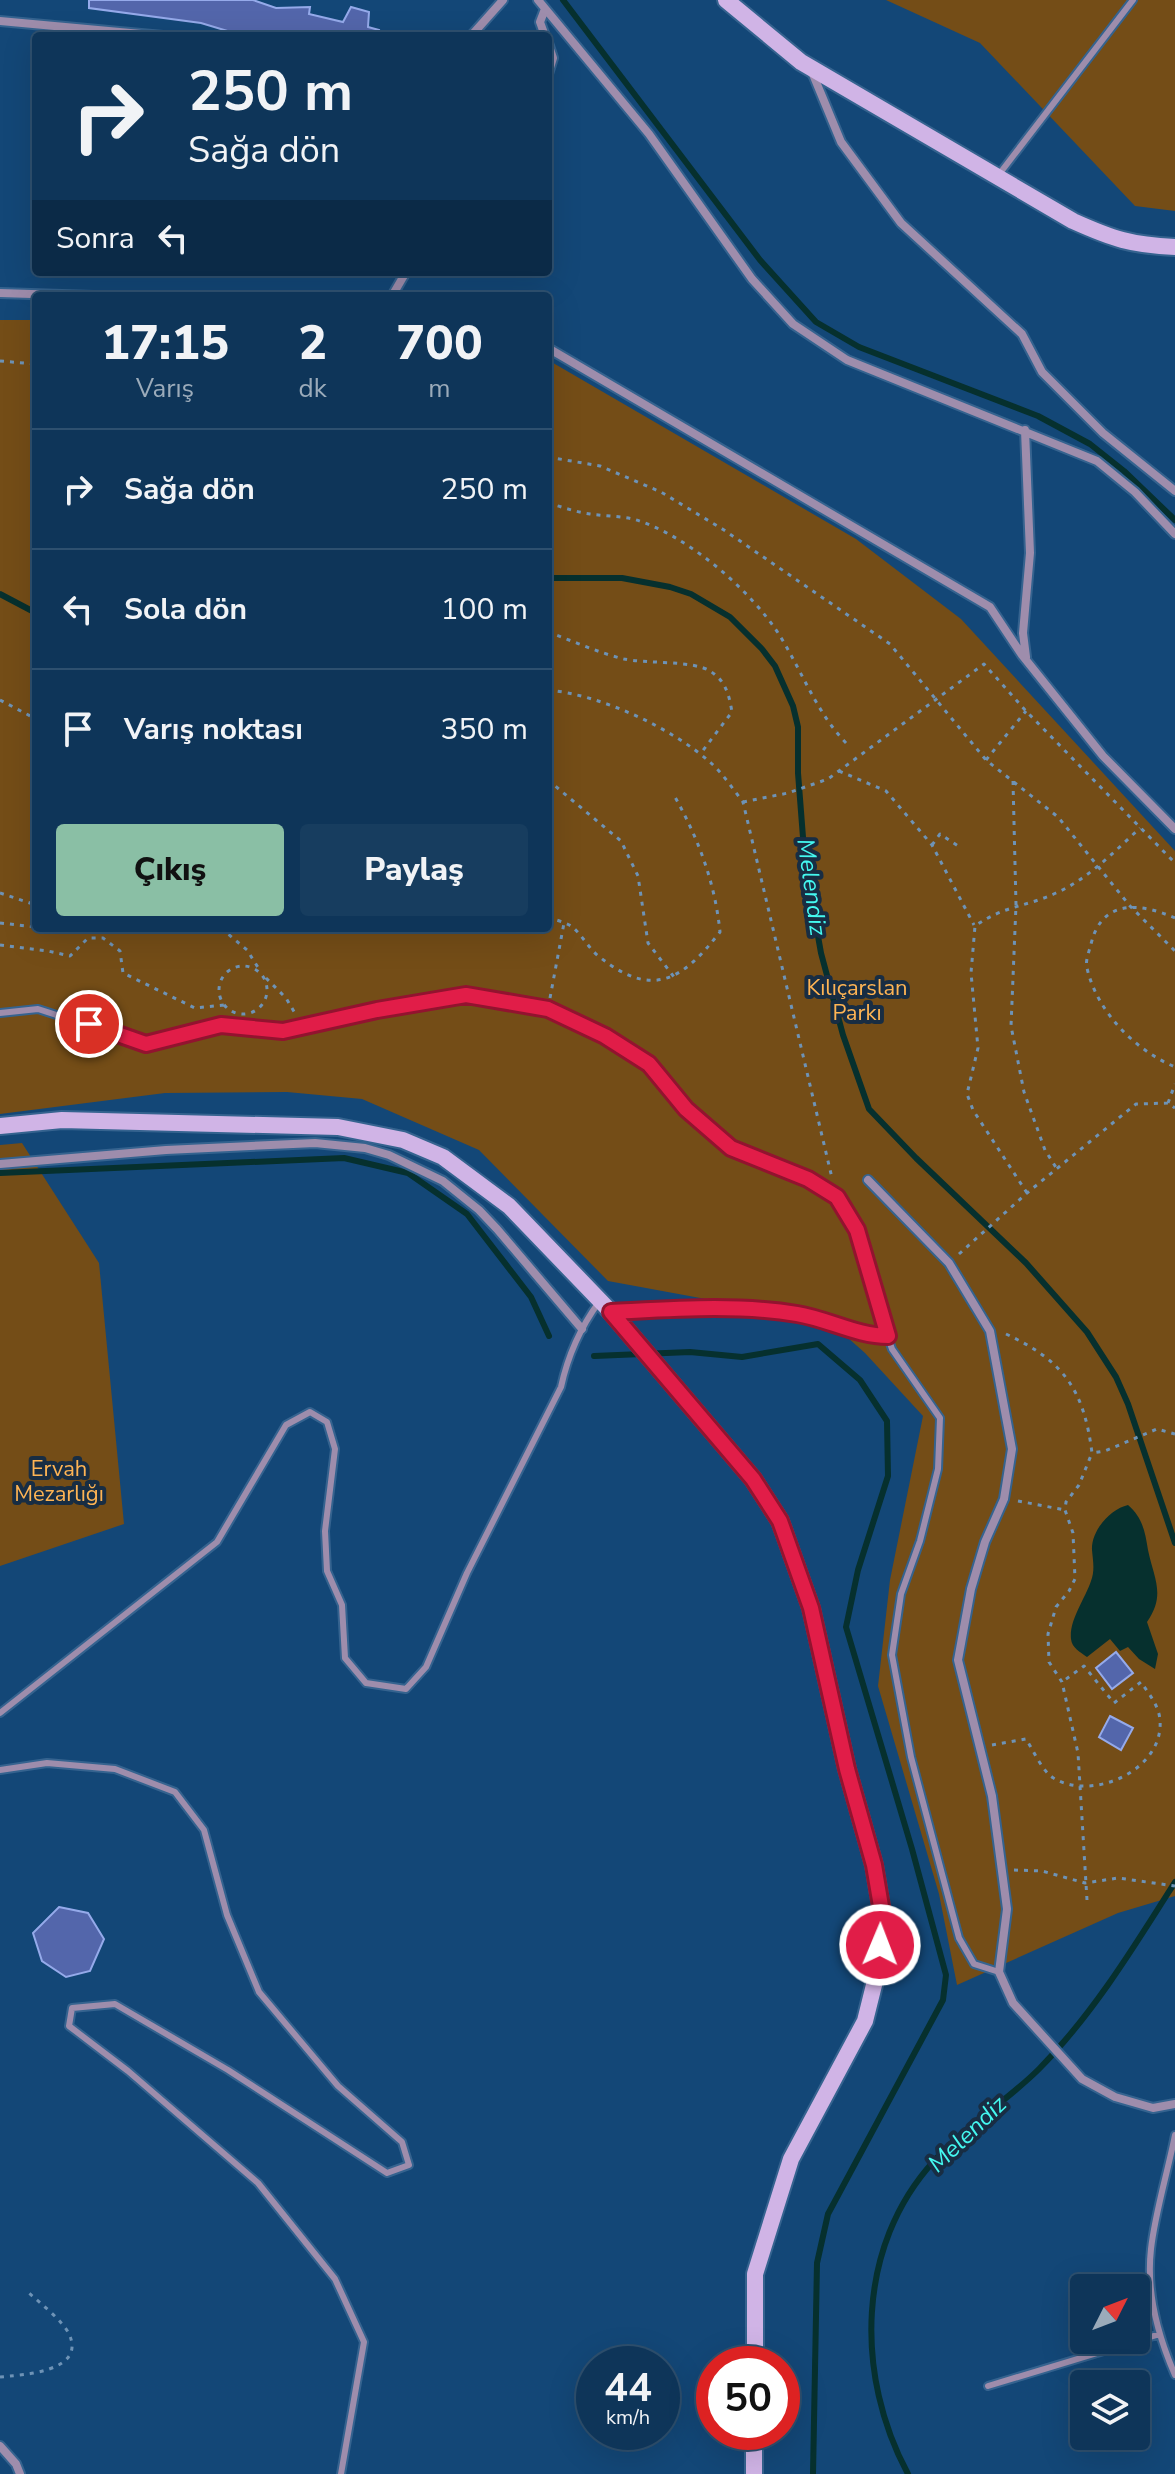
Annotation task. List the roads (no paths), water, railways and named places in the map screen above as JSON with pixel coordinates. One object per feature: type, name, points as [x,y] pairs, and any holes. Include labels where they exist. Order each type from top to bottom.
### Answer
[{"type":"main road","points":[[726,0],[810,67],[1073,221],[1137,246],[1175,247]]},
{"type":"main road","points":[[0,1126],[62,1120],[338,1127],[403,1140],[443,1157],[509,1206],[606,1306],[753,1479],[780,1521],[811,1608],[847,1769],[874,1865],[883,1918],[877,1973],[865,2021],[791,2159],[755,2274],[755,2346]]},
{"type":"main road","points":[[754,2450],[754,2474]]},
{"type":"street","points":[[475,32],[503,0]]},
{"type":"street","points":[[538,0],[649,134],[752,279],[793,324],[847,360],[1097,461],[1135,492],[1175,534]]},
{"type":"street","points":[[544,32],[540,22],[545,9]]},
{"type":"street","points":[[0,21],[120,32]]},
{"type":"street","points":[[810,67],[841,142],[901,223],[1022,334],[1042,372],[1103,433],[1175,491]]},
{"type":"street","points":[[0,293],[32,294]]},
{"type":"street","points":[[552,350],[990,607],[1026,660],[1103,756],[1175,829]]},
{"type":"street","points":[[1025,430],[1030,553],[1023,633],[1026,660]]},
{"type":"street","points":[[0,1164],[166,1150],[315,1143],[341,1144],[389,1155],[443,1181],[479,1210],[582,1329]]},
{"type":"street","points":[[868,1180],[949,1263],[990,1331],[1012,1449],[1004,1499],[985,1542],[971,1589],[958,1660],[992,1796],[1002,1869],[1007,1909],[999,1972],[1013,2003],[1082,2079],[1115,2097],[1153,2108],[1175,2104]]},
{"type":"street","points":[[0,2446],[16,2464],[20,2474]]},
{"type":"lane","points":[[997,177],[1133,0]]},
{"type":"lane","points":[[0,1013],[38,1009],[146,1044],[221,1025],[283,1031],[377,1010],[466,995],[548,1009],[605,1036],[649,1064],[686,1109],[731,1148],[808,1179],[837,1197],[857,1230],[892,1349],[940,1418],[938,1469],[920,1541],[901,1594],[892,1655],[911,1757],[959,1938],[974,1964],[999,1972]]},
{"type":"lane","points":[[0,1713],[217,1542],[286,1425],[310,1412],[327,1422],[335,1449],[326,1545],[327,1571],[342,1605],[345,1658],[366,1683],[406,1689],[426,1667],[467,1573],[561,1387],[567,1358],[582,1329],[606,1306],[775,1311],[823,1319],[868,1334],[888,1336]]},
{"type":"lane","points":[[0,1770],[47,1763],[115,1769],[175,1792],[204,1830],[227,1915],[259,1992],[338,2086],[402,2142],[409,2165],[387,2173],[228,2070],[115,2004],[72,2008],[69,2026],[128,2071],[258,2183],[335,2279],[364,2342],[341,2474]]},
{"type":"lane","points":[[1175,2135],[1151,2249],[1153,2302],[1160,2334],[1175,2375]]},
{"type":"lane","points":[[988,2386],[1160,2334]]},
{"type":"waterway","points":[[563,0],[760,260],[816,322],[859,347],[1038,416],[1090,444],[1124,471],[1175,520]]},
{"type":"waterway","name":"Melendiz","points":[[552,578],[622,578],[691,594],[730,617],[775,666],[793,706],[798,727],[805,863],[821,953],[843,1035],[869,1109],[1026,1263],[1087,1332],[1116,1377],[1128,1404],[1175,1543]]},
{"type":"waterway","name":"Melendiz","points":[[0,594],[32,611]]},
{"type":"waterway","points":[[0,1173],[344,1158],[408,1173],[467,1214],[531,1297],[549,1336]]},
{"type":"waterway","points":[[594,1356],[690,1352],[742,1357],[818,1344],[860,1380],[887,1421],[888,1476],[858,1570],[846,1627],[946,1975],[943,2000],[828,2214],[817,2263],[813,2474]]},
{"type":"waterway","name":"Melendiz","points":[[908,2474],[891,2436],[879,2396],[872,2354],[872,2313],[878,2272],[890,2232],[908,2195],[934,2161],[1039,2069],[1077,2026],[1112,1979],[1175,1882]]},
{"type":"park label","name":"Kılıçarslan Parkı","points":[[857,1000]]},
{"type":"park label","name":"Ervah Mezarlığı","points":[[59,1480]]}]
